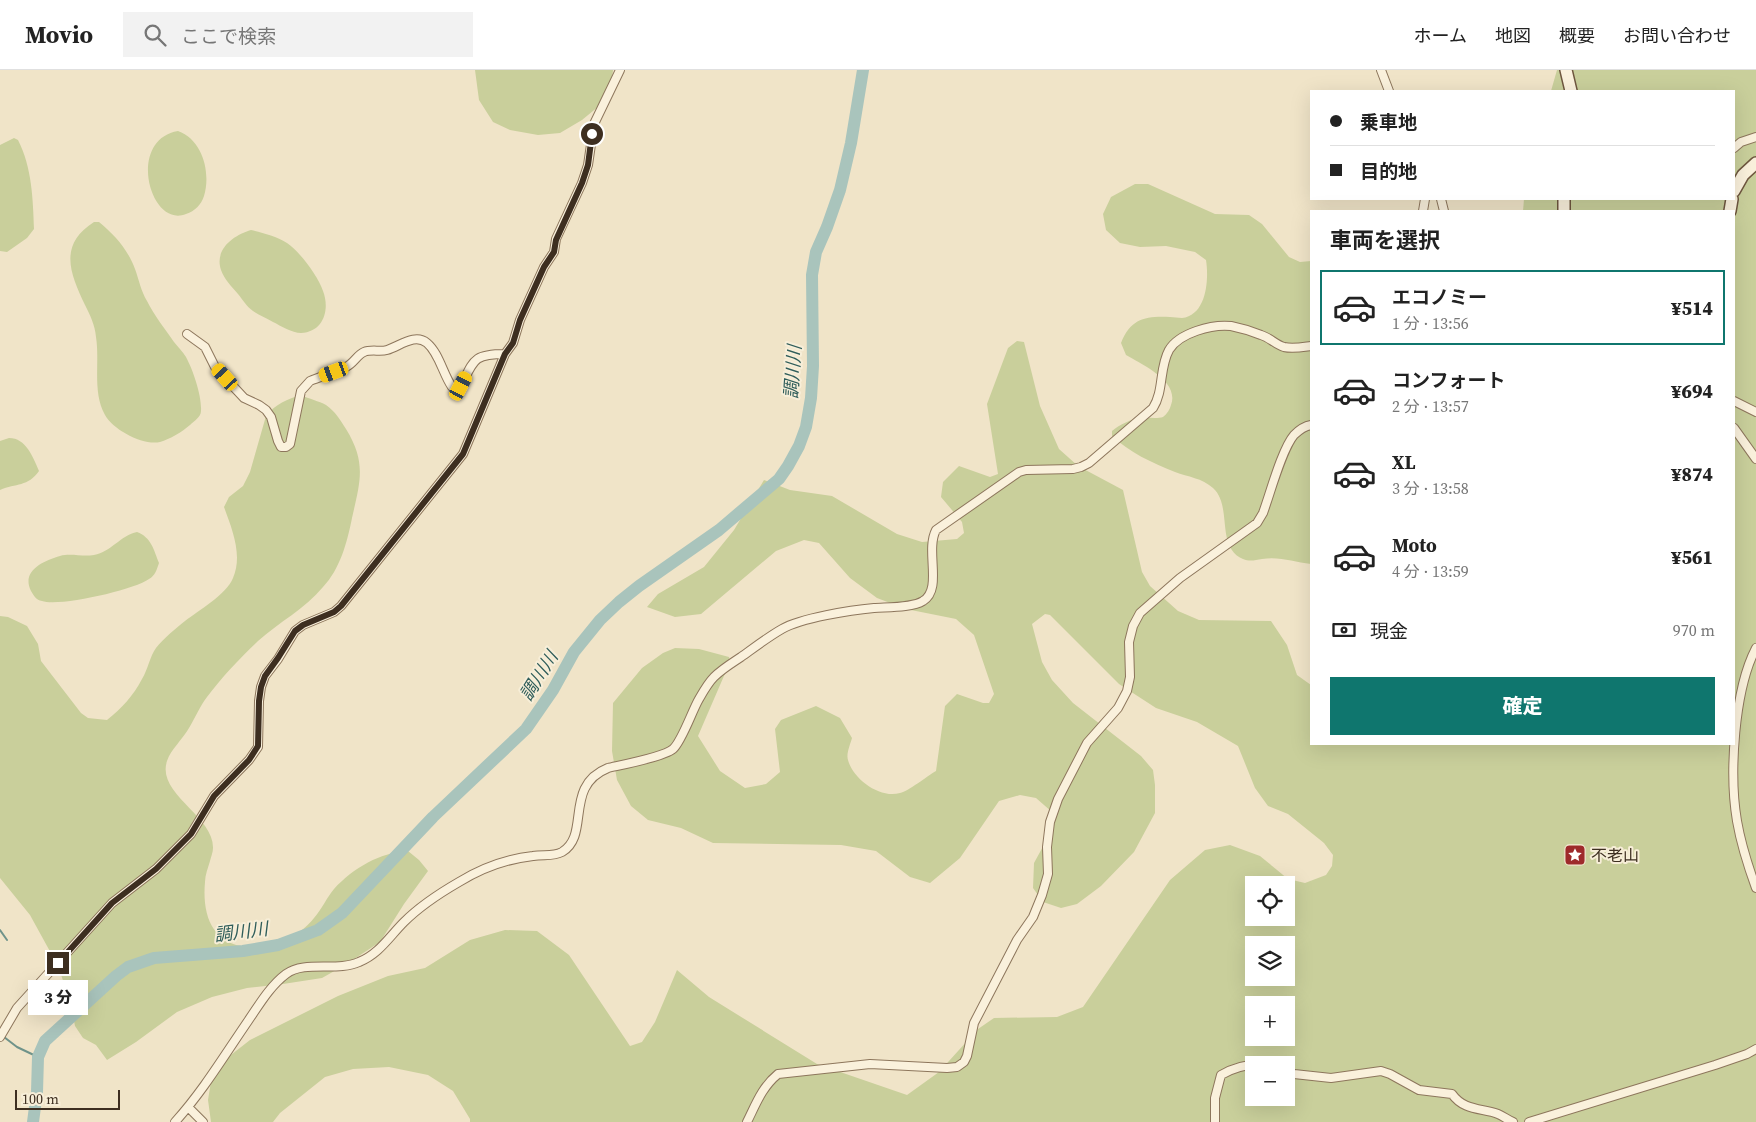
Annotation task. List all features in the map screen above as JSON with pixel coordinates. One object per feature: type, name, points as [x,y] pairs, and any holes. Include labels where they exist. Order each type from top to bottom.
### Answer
[{"type":"main road","points":[[1566,70],[1571,90]]},
{"type":"main road","points":[[1735,189],[1743,175],[1756,163]]},
{"type":"street","points":[[0,1037],[17,1008],[36,985],[112,903],[176,850],[191,834],[214,796],[249,760],[258,746],[261,687],[265,676],[295,631],[303,625],[334,612],[341,606],[426,498],[457,463],[477,423],[505,354],[513,343],[520,320],[544,267],[554,252],[556,240],[582,183],[588,165],[594,124],[620,70]]},
{"type":"street","points":[[1381,70],[1389,90]]},
{"type":"street","points":[[1735,147],[1741,142],[1756,137]]},
{"type":"street","points":[[175,1122],[212,1077],[220,1062],[276,982],[287,973],[296,968],[338,967],[358,963],[375,954],[405,921],[466,878],[487,867],[506,861],[554,855],[563,852],[572,843],[576,832],[584,788],[591,778],[599,771],[666,754],[674,748],[699,698],[713,678],[767,638],[784,628],[801,622],[871,608],[912,605],[923,602],[930,594],[933,584],[934,569],[931,547],[932,538],[936,530],[1019,472],[1026,470],[1073,469],[1089,463],[1153,408],[1157,402],[1162,369],[1168,351],[1184,335],[1215,327],[1230,326],[1263,335],[1283,346],[1293,348],[1310,346]]},
{"type":"street","points":[[187,334],[205,348],[215,367],[244,398],[266,410],[271,417],[278,442],[281,447],[286,448],[290,444],[301,391],[306,384],[348,366],[361,353],[386,350],[410,340],[419,339],[425,341],[432,348],[447,380],[452,387],[457,388],[461,386],[474,361],[481,356],[505,354]]},
{"type":"street","points":[[1735,402],[1756,412]]},
{"type":"street","points":[[747,1122],[760,1094],[778,1074],[870,1064],[947,1068],[957,1067],[964,1062],[974,1022],[1017,940],[1032,917],[1042,895],[1048,874],[1047,847],[1050,822],[1058,799],[1087,743],[1118,708],[1127,691],[1130,677],[1129,642],[1133,626],[1140,613],[1180,578],[1257,523],[1263,513],[1286,448],[1294,435],[1305,426],[1310,425]]},
{"type":"street","points":[[1735,429],[1756,459]]},
{"type":"street","points":[[1756,648],[1748,662],[1738,708],[1734,759],[1736,820],[1742,848],[1756,888]]},
{"type":"street","points":[[1529,1122],[1747,1054],[1756,1049]]},
{"type":"street","points":[[1215,1122],[1215,1098],[1221,1075],[1235,1068],[1245,1066]]},
{"type":"street","points":[[1295,1074],[1331,1078],[1380,1071],[1390,1074],[1419,1090],[1452,1094],[1469,1108],[1498,1114],[1513,1122]]},
{"type":"street","points":[[188,1107],[202,1122]]},
{"type":"green space","points":[[475,70],[613,70],[611,87],[599,106],[582,120],[560,133],[538,135],[510,130],[493,122],[479,100]]},
{"type":"green space","points":[[1557,70],[1756,70],[1756,1122],[470,1122],[453,1091],[428,1075],[389,1067],[353,1069],[325,1077],[280,1113],[273,1122],[211,1122],[208,1100],[213,1069],[250,1040],[338,996],[388,976],[425,968],[470,940],[505,930],[537,931],[569,955],[630,1046],[642,1042],[655,1022],[677,970],[709,997],[817,1064],[907,1095],[939,1072],[978,1029],[994,1018],[1057,1017],[1083,1007],[1170,880],[1205,850],[1230,845],[1260,856],[1284,876],[1245,876],[1245,926],[1295,926],[1295,881],[1305,883],[1326,875],[1332,866],[1333,855],[1324,843],[1288,814],[1268,806],[1255,788],[1238,746],[1197,722],[1156,708],[1119,684],[1050,615],[1045,614],[1032,624],[1042,662],[1052,680],[1073,703],[1141,756],[1153,770],[1155,785],[1155,813],[1134,852],[1101,886],[1077,904],[1061,908],[1043,902],[1033,888],[1034,863],[1052,830],[1052,812],[1036,798],[1020,795],[999,801],[960,858],[930,883],[910,877],[876,851],[841,845],[713,843],[681,828],[648,820],[631,806],[617,780],[612,751],[613,703],[642,668],[663,653],[675,648],[699,649],[729,657],[730,662],[698,736],[720,771],[745,788],[766,784],[780,772],[775,729],[781,720],[816,706],[840,718],[852,738],[848,749],[848,760],[855,774],[868,786],[884,793],[900,793],[936,771],[945,706],[957,694],[983,703],[989,703],[994,694],[974,635],[956,619],[906,609],[877,598],[850,578],[819,543],[804,540],[776,551],[701,614],[675,617],[647,607],[658,594],[704,567],[734,530],[764,480],[790,490],[832,496],[897,534],[922,542],[957,539],[964,533],[962,522],[941,497],[943,482],[959,466],[990,477],[998,474],[987,404],[1008,348],[1017,341],[1024,342],[1040,406],[1059,449],[1078,466],[1123,490],[1142,572],[1150,586],[1178,611],[1199,620],[1271,621],[1287,645],[1297,675],[1310,684],[1310,745],[1735,745],[1735,210],[1523,210],[1524,200],[1735,200],[1735,90],[1551,90]]},
{"type":"green space","points":[[178,131],[187,135],[199,149],[205,168],[206,187],[203,199],[195,209],[186,214],[173,215],[162,209],[154,197],[149,181],[148,165],[152,150],[162,138]]},
{"type":"green space","points":[[14,138],[18,140],[23,150],[29,172],[34,229],[27,238],[7,252],[0,251],[0,145]]},
{"type":"green space","points":[[1135,184],[1148,184],[1215,214],[1249,215],[1262,224],[1289,257],[1300,262],[1310,261],[1310,564],[1274,558],[1250,561],[1243,559],[1234,553],[1229,545],[1222,505],[1219,496],[1213,488],[1200,480],[1149,461],[1133,452],[1112,436],[1112,431],[1129,421],[1140,418],[1163,417],[1171,405],[1172,396],[1170,388],[1165,381],[1149,368],[1126,355],[1121,343],[1125,335],[1140,320],[1154,317],[1182,318],[1190,315],[1197,310],[1201,303],[1207,277],[1206,260],[1195,252],[1166,246],[1140,247],[1120,243],[1106,230],[1103,214],[1111,197]]},
{"type":"green space","points":[[94,222],[99,222],[105,227],[125,249],[135,269],[145,297],[160,322],[186,357],[196,383],[201,405],[200,415],[183,430],[160,442],[146,442],[130,436],[109,421],[101,406],[97,387],[95,328],[75,282],[70,260],[75,240]]},
{"type":"green space","points":[[251,230],[287,243],[303,258],[313,272],[321,285],[326,305],[323,318],[315,329],[309,332],[294,332],[258,314],[249,308],[226,280],[221,270],[220,262],[223,249],[232,239]]},
{"type":"green space","points":[[301,395],[326,405],[338,416],[353,441],[357,452],[360,473],[359,483],[342,555],[329,580],[316,595],[258,641],[231,668],[213,690],[174,748],[167,761],[166,773],[177,795],[196,815],[211,836],[213,850],[206,877],[205,906],[212,926],[218,934],[236,945],[248,947],[266,946],[293,936],[308,925],[320,911],[331,892],[350,874],[368,862],[388,854],[408,851],[428,871],[380,942],[345,965],[322,978],[247,988],[212,997],[177,1012],[136,1042],[107,1060],[96,1045],[83,1038],[75,1026],[70,1001],[58,966],[30,915],[0,878],[0,616],[8,617],[27,626],[38,644],[41,661],[81,713],[88,718],[107,720],[135,691],[159,644],[181,624],[212,602],[230,584],[236,569],[237,551],[224,507],[229,497],[243,486],[250,472],[266,416],[278,405]]},
{"type":"green space","points":[[9,438],[20,441],[28,449],[39,471],[31,480],[0,490],[0,441]]},
{"type":"green space","points":[[137,532],[149,541],[159,563],[157,570],[151,578],[128,588],[79,600],[51,602],[35,598],[31,591],[29,578],[31,572],[41,564],[64,555],[94,555],[100,553],[126,536]]},
{"type":"waterway","name":"調川川","points":[[33,1122],[37,1092],[38,1057],[45,1041],[116,976],[128,967],[154,958],[243,951],[278,945],[318,930],[342,913],[433,817],[526,729],[553,690],[574,652],[600,620],[639,586],[719,530],[779,479],[799,446],[806,427],[811,398],[813,366],[812,275],[816,252],[840,190],[851,143],[863,70]]},
{"type":"waterway","points":[[0,930],[7,940]]},
{"type":"waterway","points":[[4,1037],[17,1047],[38,1057]]},
{"type":"place","name":"不老山","points":[[1575,855]]},
{"type":"route","points":[[58,963],[112,903],[156,869],[191,834],[214,796],[249,760],[258,746],[261,687],[265,676],[295,631],[303,625],[334,612],[341,606],[463,454],[505,354],[513,343],[520,320],[544,267],[554,252],[556,240],[582,183],[588,165],[592,134]]}]
